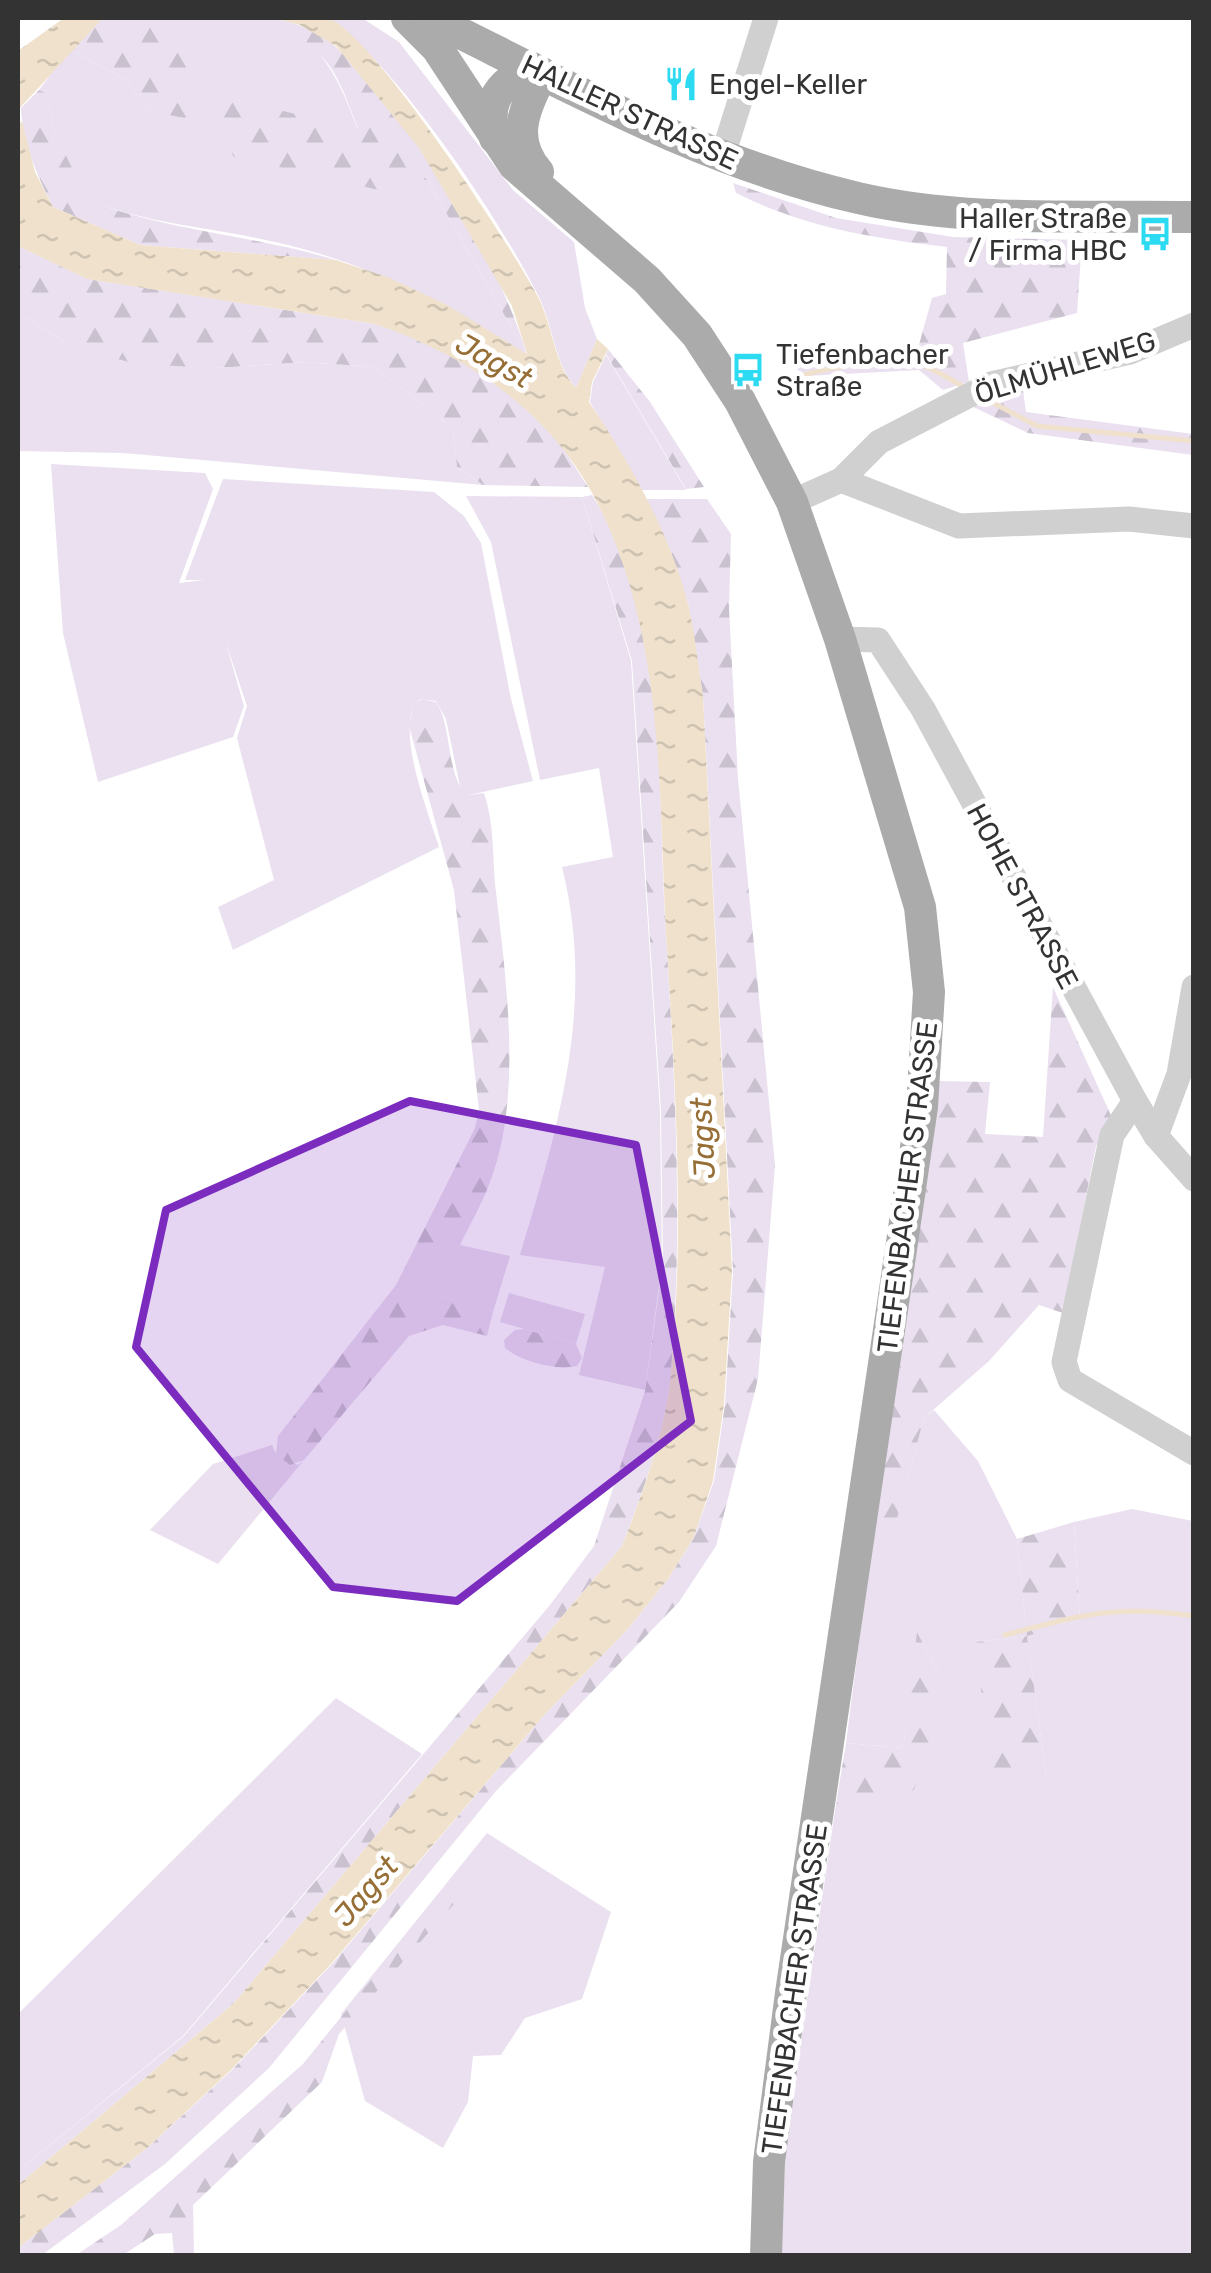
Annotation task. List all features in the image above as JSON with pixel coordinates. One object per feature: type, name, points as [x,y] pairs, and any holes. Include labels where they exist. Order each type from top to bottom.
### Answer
[{"type":"main road","name":"TIEFENBACHER STRASSE","points":[[407,18],[437,48],[496,141],[534,188],[648,280],[697,334],[740,401],[792,502],[840,639],[920,907],[928,954],[929,1027],[919,1126],[786,2030],[769,2162],[766,2256]]},
{"type":"main road","name":"HALLER STRASSE","points":[[430,18],[722,158],[860,199],[912,206],[1194,217]]},
{"type":"main road","name":"TIEFENBACHER STRASSE","points":[[537,71],[523,115],[522,146],[568,212]]},
{"type":"main road","points":[[496,141],[491,124],[493,100],[504,82],[537,71]]},
{"type":"street","points":[[722,158],[766,18]]},
{"type":"street","name":"ÖLMÜHLEWEG","points":[[792,502],[840,480],[879,442],[991,384],[1130,352],[1194,325]]},
{"type":"street","points":[[840,480],[958,526],[1129,520],[1194,526]]},
{"type":"street","name":"HOHE STRASSE","points":[[840,639],[878,640],[923,710],[1156,1136],[1194,1179]]},
{"type":"street","points":[[1156,1136],[1180,1074],[1194,987]]},
{"type":"street","points":[[1135,1100],[1112,1135],[1064,1362],[1070,1380],[1194,1453]]},
{"type":"highlighted area","points":[[410,1101],[636,1145],[691,1421],[457,1601],[333,1587],[136,1347],[166,1210]]},
{"type":"green space","points":[[250,16],[280,24],[312,45],[334,76],[358,130],[233,99],[428,181],[527,355],[406,287],[342,261],[275,242],[133,215],[86,200],[54,130],[47,95],[39,90],[70,49],[125,80],[153,112],[177,35],[173,18]]},
{"type":"green space","points":[[103,18],[173,18],[195,86],[190,119],[153,112],[125,80],[70,49]]},
{"type":"green space","points":[[261,18],[302,26],[322,36],[396,114],[474,233],[513,315],[527,355],[428,181],[406,173],[388,192],[234,157],[221,134],[218,112],[233,99],[358,129],[342,88],[325,60],[300,39]]},
{"type":"green space","points":[[328,18],[362,18],[399,42],[513,190],[574,242],[585,308],[597,339],[576,388],[563,368],[539,297],[473,187],[385,71]]},
{"type":"green space","points":[[39,90],[47,94],[54,130],[87,200],[148,219],[336,260],[140,245],[53,207],[32,159],[22,121],[21,108]]},
{"type":"green space","points":[[733,183],[836,218],[953,237],[1082,240],[1077,313],[963,343],[969,382],[943,390],[919,370],[806,376],[794,367],[915,359],[932,298],[946,294],[947,247],[813,223],[736,193]]},
{"type":"green space","points":[[18,246],[88,279],[375,324],[417,340],[479,371],[516,397],[548,428],[588,487],[483,485],[457,467],[453,432],[444,421],[374,367],[305,362],[217,368],[136,364],[71,346],[18,312]]},
{"type":"green space","points":[[18,312],[71,346],[217,368],[305,362],[374,367],[444,421],[453,431],[457,467],[483,485],[123,453],[18,451]]},
{"type":"green space","points":[[608,349],[650,402],[704,487],[686,489],[606,354]]},
{"type":"green space","points":[[606,355],[686,490],[641,490],[590,402],[593,382]]},
{"type":"green space","points":[[1022,383],[1026,412],[1193,434],[1193,455],[1028,433],[969,405]]},
{"type":"green space","points":[[51,464],[205,473],[213,489],[179,583],[204,580],[185,580],[223,479],[434,492],[464,516],[481,543],[511,699],[533,781],[469,795],[461,791],[446,719],[436,701],[420,699],[412,711],[411,748],[439,847],[233,950],[218,907],[274,880],[237,738],[247,706],[225,640],[244,706],[233,737],[98,782],[63,633]]},
{"type":"green space","points":[[592,495],[617,542],[634,593],[646,645],[658,755],[674,1087],[677,1259],[668,1395],[646,1482],[622,1546],[233,2004],[18,2185],[18,2171],[184,2036],[550,1605],[594,1546],[645,1391],[663,1263],[661,1112],[632,661],[582,497]]},
{"type":"green space","points":[[466,496],[582,497],[631,661],[660,1112],[662,1263],[645,1390],[579,1375],[605,1267],[520,1255],[559,1111],[574,1015],[572,917],[562,867],[613,857],[599,768],[540,780],[491,542]]},
{"type":"green space","points":[[644,499],[707,499],[731,534],[729,608],[738,778],[775,1165],[758,1379],[716,1546],[679,1602],[496,1791],[269,2068],[165,2164],[42,2255],[18,2255],[18,2248],[147,2148],[232,2070],[332,1964],[545,1714],[627,1630],[668,1579],[693,1539],[714,1481],[725,1404],[733,1271],[703,696],[688,603]]},
{"type":"green space","points":[[421,699],[436,702],[441,712],[462,789],[469,795],[484,793],[488,805],[507,1000],[509,1076],[500,1149],[487,1190],[460,1245],[434,1255],[411,1303],[446,1297],[493,1312],[487,1336],[443,1325],[409,1336],[304,1460],[290,1465],[276,1454],[278,1436],[396,1285],[475,1128],[479,1110],[454,890],[409,726],[414,705]]},
{"type":"green space","points":[[1053,987],[1114,1122],[1096,1146],[1063,1313],[1039,1305],[989,1361],[924,1418],[896,1522],[875,1518],[938,1081],[990,1082],[985,1134],[1043,1137]]},
{"type":"green space","points":[[460,1245],[510,1256],[493,1312],[446,1297],[410,1304],[434,1255]]},
{"type":"green space","points":[[509,1293],[585,1314],[576,1344],[500,1322]]},
{"type":"green space","points":[[515,1330],[576,1344],[582,1358],[577,1366],[559,1367],[520,1357],[505,1348],[504,1340]]},
{"type":"green space","points":[[934,1410],[978,1461],[1017,1539],[1027,1635],[1080,1621],[1074,1522],[1132,1509],[1193,1521],[1193,2255],[781,2256],[786,2142],[836,1804],[886,1804],[939,1674],[918,1634],[903,1748],[846,1743],[875,1518],[896,1521],[924,1418]],"holes":[[[1027,1637],[1046,1774],[977,1642]]]},
{"type":"green space","points":[[272,1445],[276,1454],[298,1465],[304,1460],[218,1564],[150,1530],[213,1464]]},
{"type":"green space","points":[[1074,1522],[1080,1621],[1027,1636],[1017,1539]]},
{"type":"green space","points":[[917,1632],[939,1674],[936,1731],[914,1790],[886,1804],[836,1804],[846,1743],[903,1748]]},
{"type":"green space","points":[[1027,1636],[1046,1774],[991,1783],[976,1642]]},
{"type":"green space","points":[[336,1698],[422,1754],[183,2036],[18,2171],[18,2014]]},
{"type":"green space","points":[[487,1833],[611,1912],[582,1999],[525,2018],[501,2055],[473,2056],[468,2102],[443,2148],[365,2101],[341,2014]]},
{"type":"green space","points":[[457,1890],[460,1897],[339,2034],[322,2082],[193,2205],[194,2255],[174,2255],[172,2233],[155,2234],[123,2255],[76,2255],[121,2225],[303,2064],[443,1891]]},
{"type":"water","points":[[64,18],[103,18],[18,110],[18,51]]},
{"type":"water","name":"Jagst","points":[[273,18],[327,18],[348,31],[407,99],[524,272],[543,308],[558,357],[576,388],[597,339],[608,349],[592,382],[589,402],[633,473],[671,551],[688,604],[703,696],[732,1271],[724,1404],[713,1481],[693,1539],[668,1579],[627,1630],[545,1714],[331,1964],[231,2070],[147,2148],[18,2248],[18,2185],[233,2004],[622,1546],[659,1439],[671,1372],[677,1263],[677,1153],[653,707],[633,596],[591,491],[572,461],[526,410],[470,368],[408,336],[375,324],[87,279],[18,246],[18,125],[22,121],[35,172],[53,207],[140,245],[336,260],[390,278],[447,305],[527,354],[512,306],[419,148],[336,46],[300,25]]},
{"type":"waterway","points":[[779,385],[828,369],[893,362],[924,366],[966,388]]},
{"type":"waterway","points":[[984,398],[1037,426],[1194,441]]},
{"type":"waterway","points":[[1005,1635],[1119,1611],[1194,1616]]},
{"type":"place","name":"Engel-Keller","points":[[681,84]]},
{"type":"place","name":"Haller Straße / Firma HBC","points":[[1155,234]]},
{"type":"place","name":"Tiefenbacher Straße","points":[[748,370]]}]
